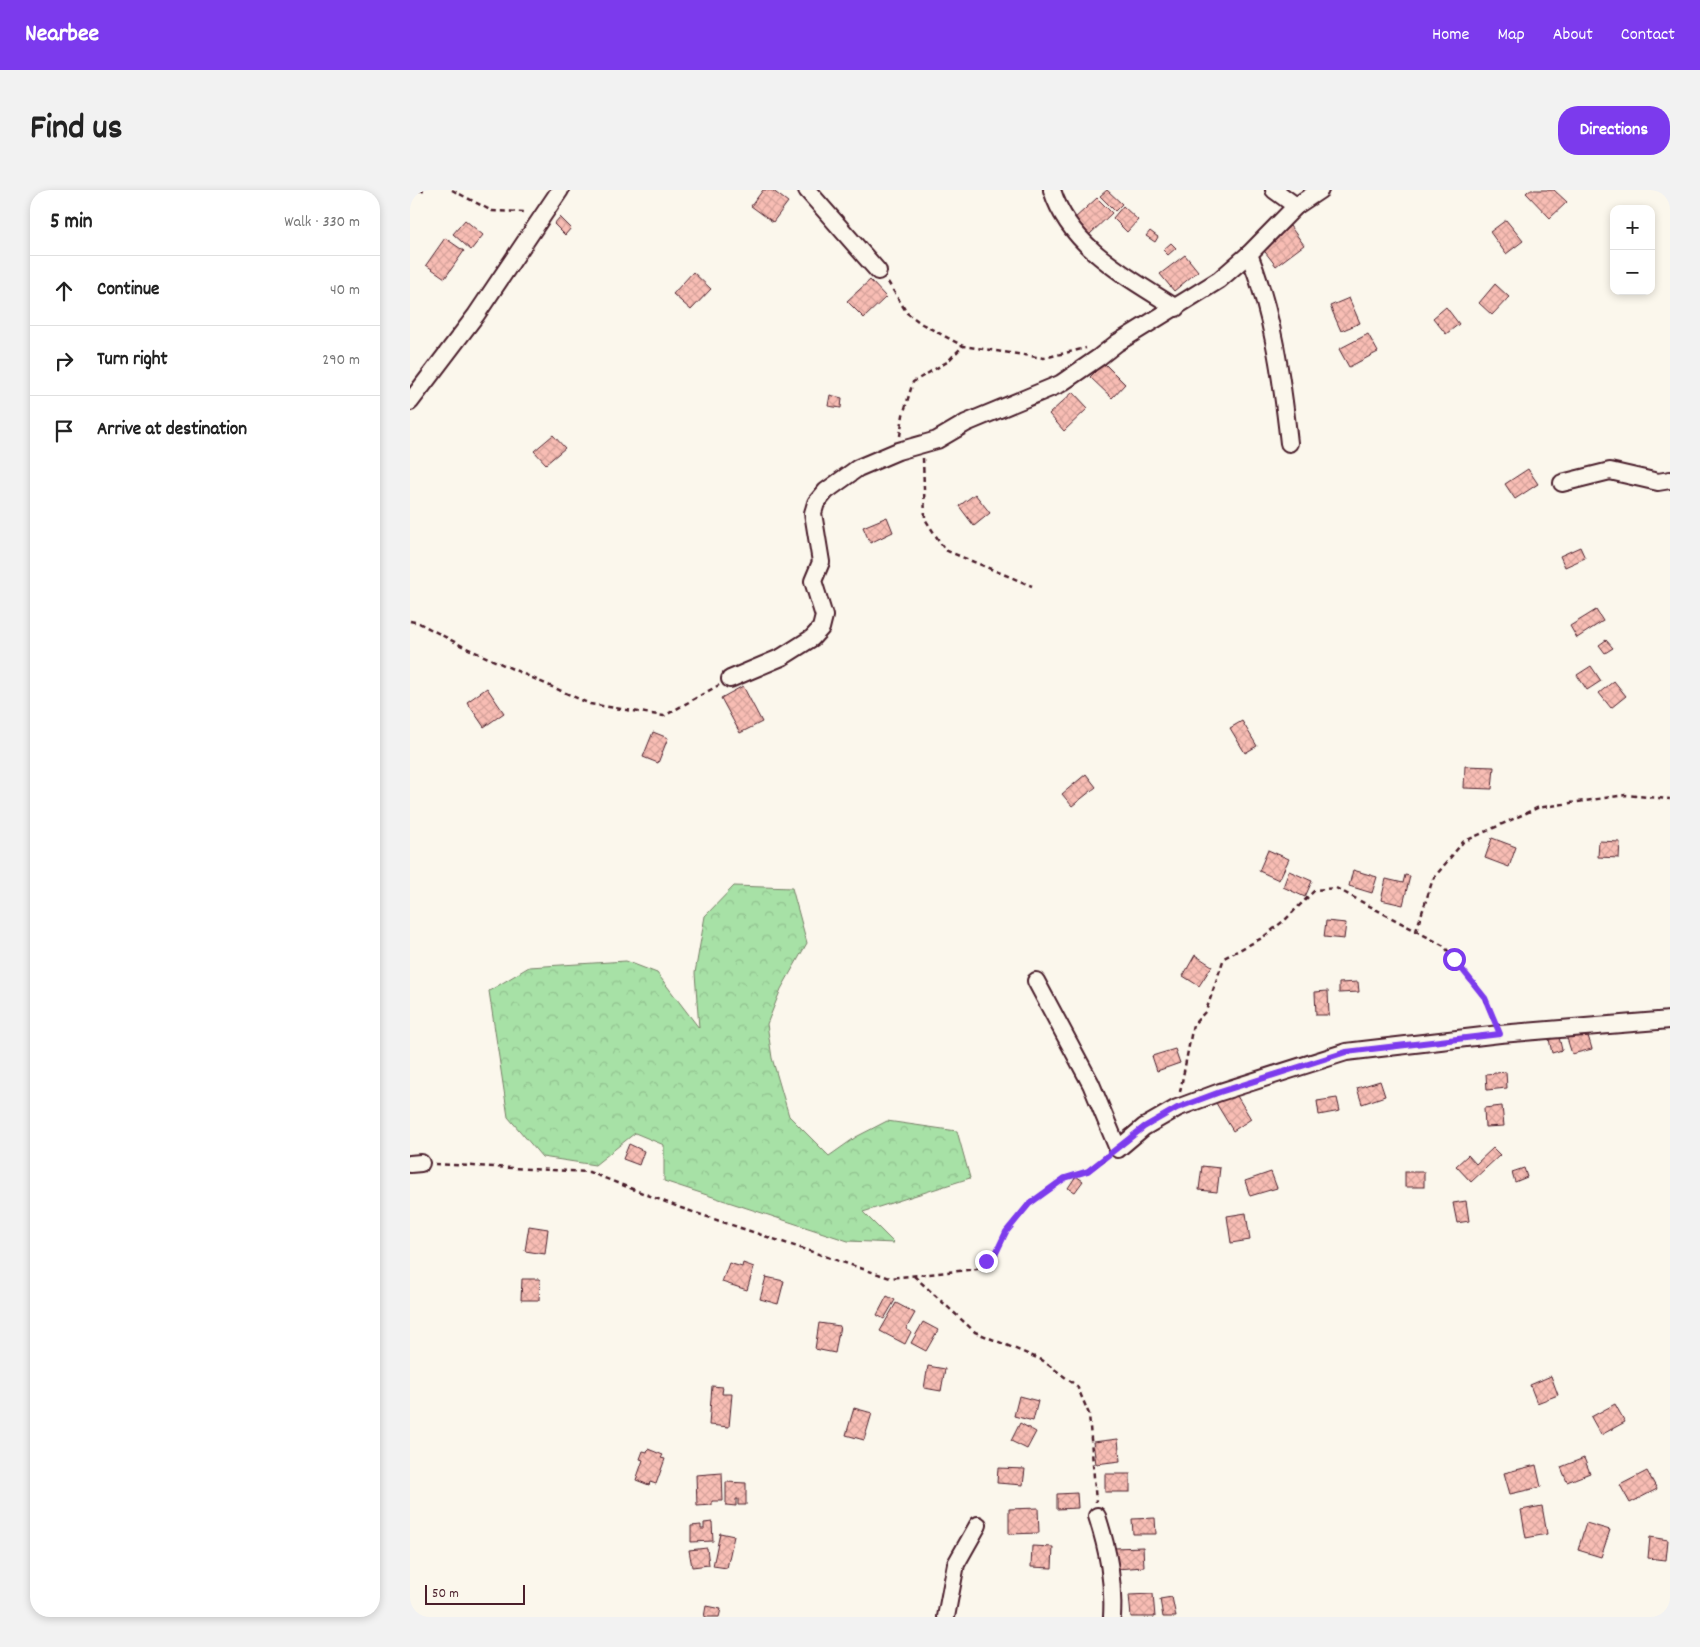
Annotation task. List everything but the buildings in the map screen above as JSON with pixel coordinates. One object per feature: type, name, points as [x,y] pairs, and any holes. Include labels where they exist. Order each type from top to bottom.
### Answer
[{"type":"street","points":[[410,402],[476,315],[560,190]]},
{"type":"street","points":[[807,190],[878,271]]},
{"type":"street","points":[[1052,190],[1059,209],[1068,225],[1101,259],[1176,308]]},
{"type":"street","points":[[1274,190],[1296,206]]},
{"type":"street","points":[[730,679],[782,657],[812,638],[821,628],[824,616],[813,581],[821,562],[813,513],[816,503],[826,491],[858,468],[898,451],[924,444],[986,414],[1060,384],[1117,343],[1219,280],[1249,254],[1296,206],[1320,190]]},
{"type":"street","points":[[1249,254],[1257,273],[1282,375],[1289,443]]},
{"type":"street","points":[[1562,483],[1610,470],[1658,482],[1670,480]]},
{"type":"street","points":[[1036,981],[1091,1084],[1118,1150],[1144,1127],[1177,1108],[1220,1092],[1346,1052],[1500,1034],[1670,1020]]},
{"type":"street","points":[[1097,1516],[1107,1548],[1112,1577],[1112,1617]]},
{"type":"street","points":[[946,1617],[956,1564],[978,1525]]},
{"type":"path","points":[[410,192],[424,190]]},
{"type":"path","points":[[452,190],[492,212],[545,211]]},
{"type":"path","points":[[878,271],[891,284],[907,313],[922,324],[964,346],[1044,358],[1094,346]]},
{"type":"path","points":[[898,451],[903,415],[913,382],[946,362],[964,346]]},
{"type":"path","points":[[924,444],[925,519],[945,550],[1032,586]]},
{"type":"path","points":[[410,622],[418,623],[464,647],[590,704],[664,716],[730,679]]},
{"type":"path","points":[[1416,932],[1433,879],[1464,842],[1537,808],[1625,795],[1670,799]]},
{"type":"path","points":[[1177,1108],[1193,1025],[1206,1011],[1224,958],[1262,938],[1286,919],[1315,890],[1336,888],[1444,946],[1485,998],[1500,1034]]},
{"type":"path","points":[[415,1164],[589,1172],[681,1208],[890,1278],[977,1269],[996,1253],[1006,1232],[1029,1204],[1065,1178],[1088,1171],[1118,1150]]},
{"type":"path","points":[[914,1276],[975,1332],[1042,1360],[1077,1386],[1089,1414],[1097,1516]]},
{"type":"green space","points":[[734,886],[792,888],[807,943],[781,989],[767,1024],[772,1058],[789,1116],[829,1156],[856,1137],[887,1121],[957,1131],[970,1178],[863,1212],[894,1243],[848,1241],[664,1181],[664,1145],[635,1133],[595,1165],[542,1157],[508,1117],[489,991],[529,967],[626,961],[657,973],[699,1028],[695,973],[705,916]]},
{"type":"route","points":[[986,1261],[996,1253],[1006,1232],[1029,1204],[1065,1178],[1088,1171],[1118,1150],[1144,1127],[1177,1108],[1220,1092],[1346,1052],[1500,1034],[1485,998],[1454,959]]}]
